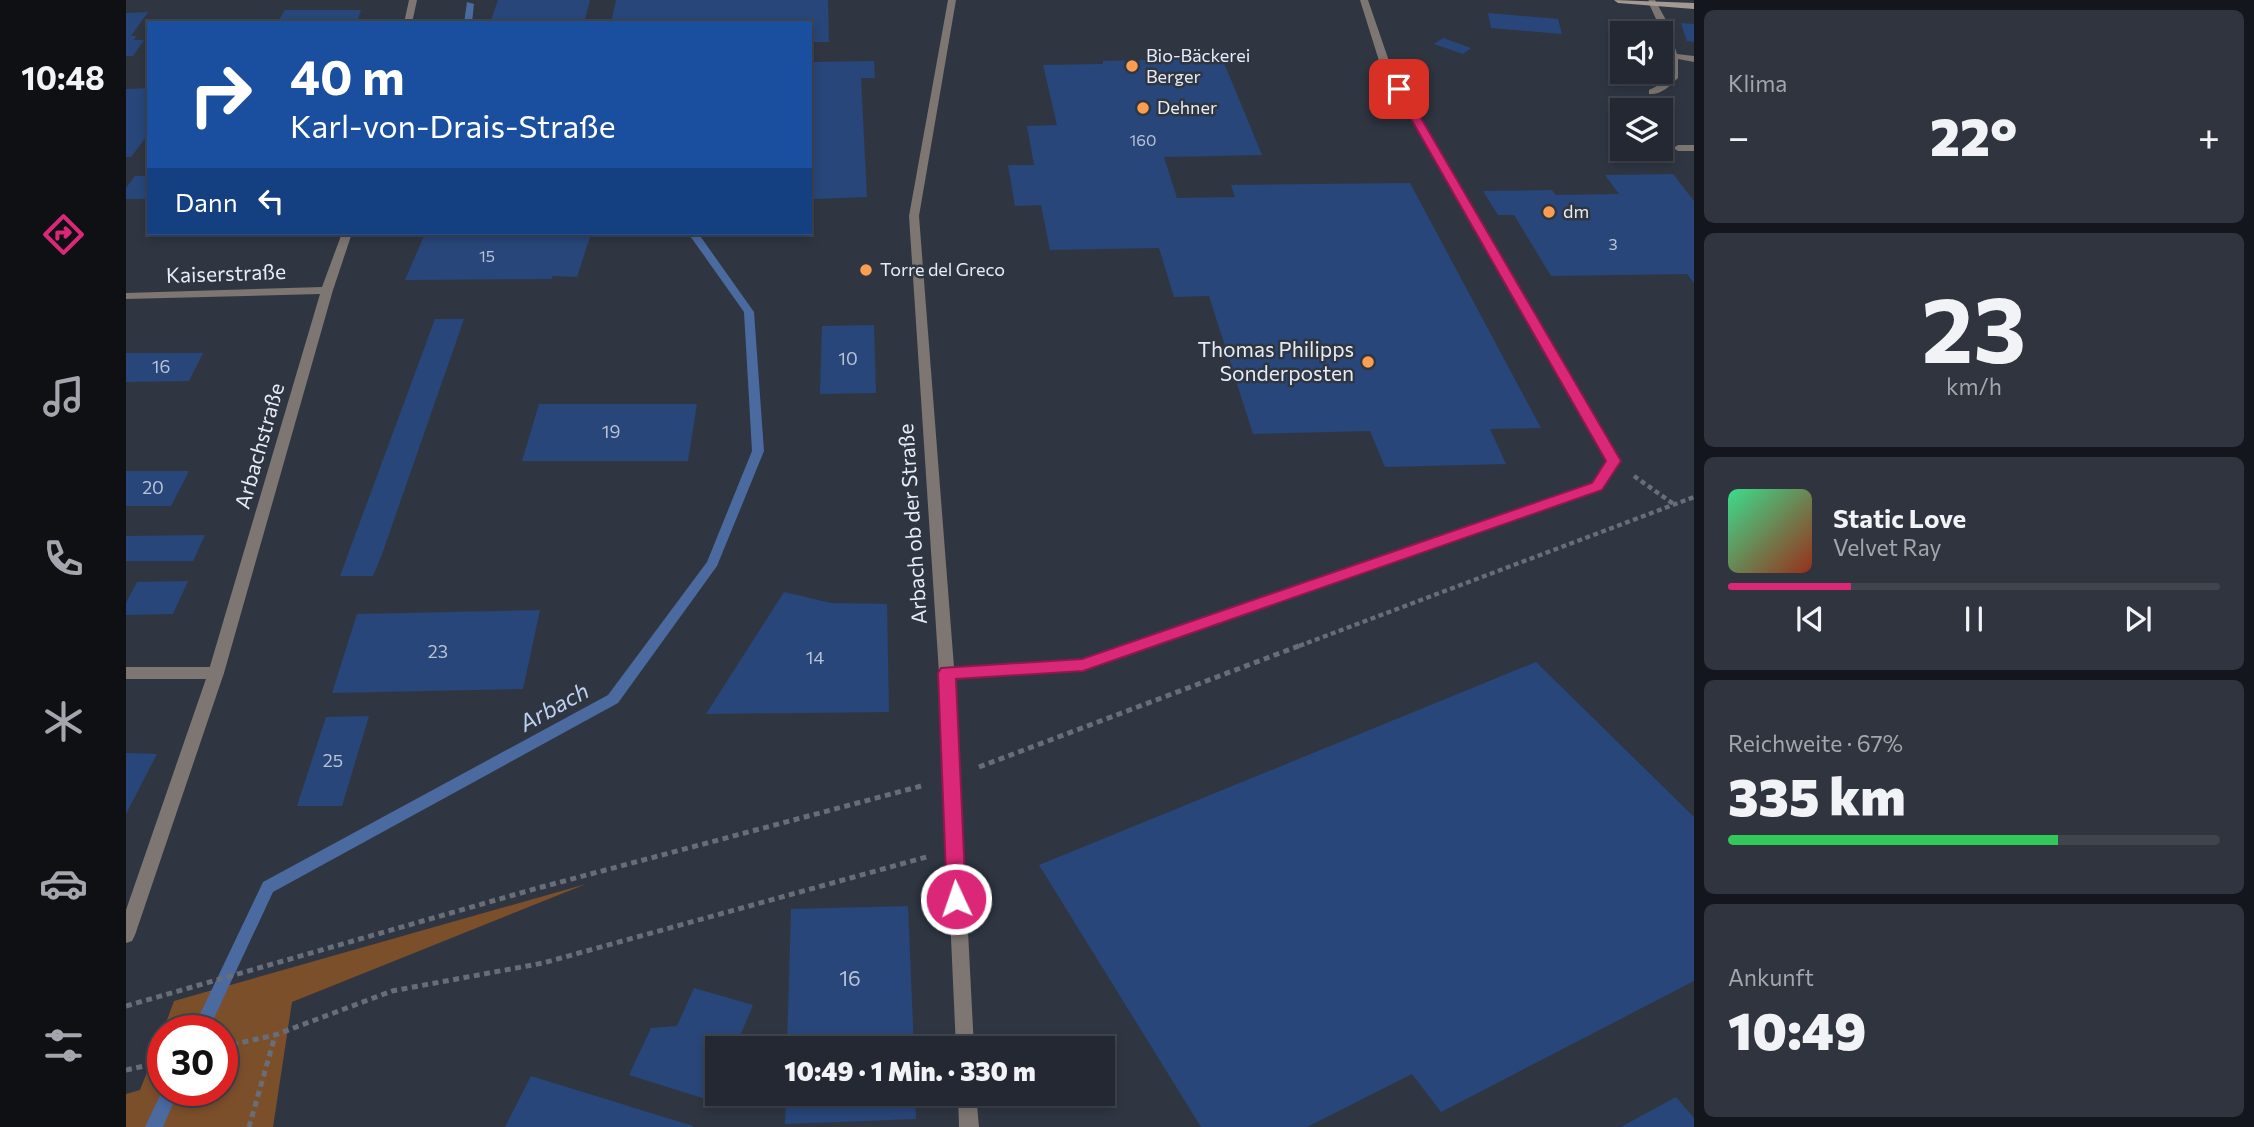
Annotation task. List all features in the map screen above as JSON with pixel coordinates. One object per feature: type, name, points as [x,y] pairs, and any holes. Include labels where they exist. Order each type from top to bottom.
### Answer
[{"type":"main road","points":[[1618,0],[1694,4]]},
{"type":"street","points":[[408,21],[413,0]]},
{"type":"street","name":"Arbach ob der Straße","points":[[952,0],[914,216],[947,673],[964,1036]]},
{"type":"street","points":[[947,673],[1083,665],[1597,486],[1614,461],[1385,64],[1364,0]]},
{"type":"street","points":[[1653,2],[1662,21]]},
{"type":"street","points":[[1673,78],[1673,56],[1694,59]]},
{"type":"street","points":[[1652,92],[1666,84]]},
{"type":"street","points":[[1678,148],[1694,148]]},
{"type":"street","name":"Arbachstraße","points":[[126,935],[216,673],[327,290],[346,235]]},
{"type":"street","name":"Kaiserstraße","points":[[126,296],[327,290]]},
{"type":"street","points":[[126,673],[216,673]]},
{"type":"street","points":[[968,1106],[969,1127]]},
{"type":"path","points":[[1614,461],[1675,505]]},
{"type":"path","points":[[126,1006],[551,885],[950,778],[1694,497]]},
{"type":"path","points":[[238,1043],[275,1035],[392,991],[543,963],[954,849]]},
{"type":"path","points":[[249,1127],[275,1035]]},
{"type":"path","points":[[126,1070],[147,1065]]},
{"type":"shaded area","points":[[586,884],[292,1002],[273,1127],[126,1127],[126,1094],[140,1090],[147,1072],[147,1106],[238,1106],[238,1015],[169,1015],[174,1001]]},
{"type":"building","points":[[498,0],[590,0],[585,21],[491,21]]},
{"type":"building","points":[[616,0],[828,0],[829,42],[812,42],[812,21],[611,21]]},
{"type":"building","points":[[285,10],[361,10],[358,21],[278,21]]},
{"type":"building","points":[[148,12],[131,36],[136,36],[134,40],[144,40],[133,56],[126,56],[126,13]]},
{"type":"building","points":[[1488,13],[1558,19],[1562,34],[1491,28]]},
{"type":"building","points":[[1681,23],[1694,24],[1694,42],[1687,41]]},
{"type":"building","points":[[1443,38],[1471,48],[1463,54],[1434,44]]},
{"type":"building","name":"Thomas Philipps Sonderposten","points":[[1222,58],[1262,155],[1164,157],[1177,198],[1235,197],[1231,185],[1410,183],[1541,428],[1490,429],[1506,464],[1385,467],[1370,431],[1253,434],[1209,296],[1174,297],[1159,248],[1050,250],[1041,205],[1015,206],[1008,165],[1034,165],[1027,126],[1057,125],[1043,65]]},
{"type":"building","points":[[874,61],[875,78],[861,78],[867,197],[814,199],[812,62]]},
{"type":"building","points":[[147,88],[147,136],[131,157],[126,157],[126,89]]},
{"type":"building","points":[[1673,174],[1694,201],[1694,283],[1687,274],[1551,276],[1514,215],[1498,215],[1483,191],[1552,190],[1556,195],[1619,194],[1605,175]]},
{"type":"building","points":[[135,176],[147,176],[147,199],[126,199],[126,188]]},
{"type":"building","points":[[424,236],[590,237],[577,277],[405,280]]},
{"type":"building","points":[[435,319],[464,319],[381,557],[373,576],[340,576]]},
{"type":"building","points":[[874,325],[876,393],[820,394],[822,326]]},
{"type":"building","points":[[126,353],[203,353],[189,381],[126,382]]},
{"type":"building","points":[[539,404],[697,404],[688,461],[522,461]]},
{"type":"building","points":[[126,471],[189,471],[171,506],[126,506]]},
{"type":"building","points":[[205,535],[193,561],[126,561],[126,536]]},
{"type":"building","points":[[188,581],[173,614],[126,615],[126,603],[137,582]]},
{"type":"building","points":[[784,592],[831,603],[887,604],[889,712],[706,714]]},
{"type":"building","points":[[540,610],[523,689],[332,693],[357,614]]},
{"type":"building","points":[[1536,662],[1694,817],[1694,981],[1441,1112],[1412,1074],[1307,1127],[1201,1127],[1039,865]]},
{"type":"building","points":[[369,716],[342,806],[297,806],[326,717]]},
{"type":"building","points":[[126,753],[157,754],[126,814]]},
{"type":"building","points":[[908,906],[913,1036],[787,1036],[791,909]]},
{"type":"building","points":[[694,988],[753,1005],[740,1036],[705,1036],[705,1099],[629,1075],[651,1028],[677,1026]]},
{"type":"building","points":[[531,1076],[693,1126],[693,1127],[505,1127]]},
{"type":"building","points":[[1676,1097],[1694,1118],[1694,1127],[1621,1127]]},
{"type":"building","points":[[786,1106],[915,1106],[916,1119],[785,1124]]},
{"type":"waterway","name":"Arbach","points":[[468,21],[470,4]]},
{"type":"waterway","name":"Arbach","points":[[208,1015],[268,887],[613,699],[713,563],[758,451],[749,312],[694,235]]},
{"type":"waterway","name":"Arbach","points":[[154,1127],[164,1106]]},
{"type":"place","name":"Bio-Bäckerei Berger","points":[[1132,66]]},
{"type":"place","name":"Dehner","points":[[1143,108]]},
{"type":"place","name":"dm","points":[[1549,212]]},
{"type":"place","name":"Torre del Greco","points":[[866,270]]},
{"type":"place","name":"Thomas Philipps Sonderposten","points":[[1368,362]]},
{"type":"route","points":[[956,899],[947,673],[1083,665],[1597,486],[1614,461],[1399,89]]}]
